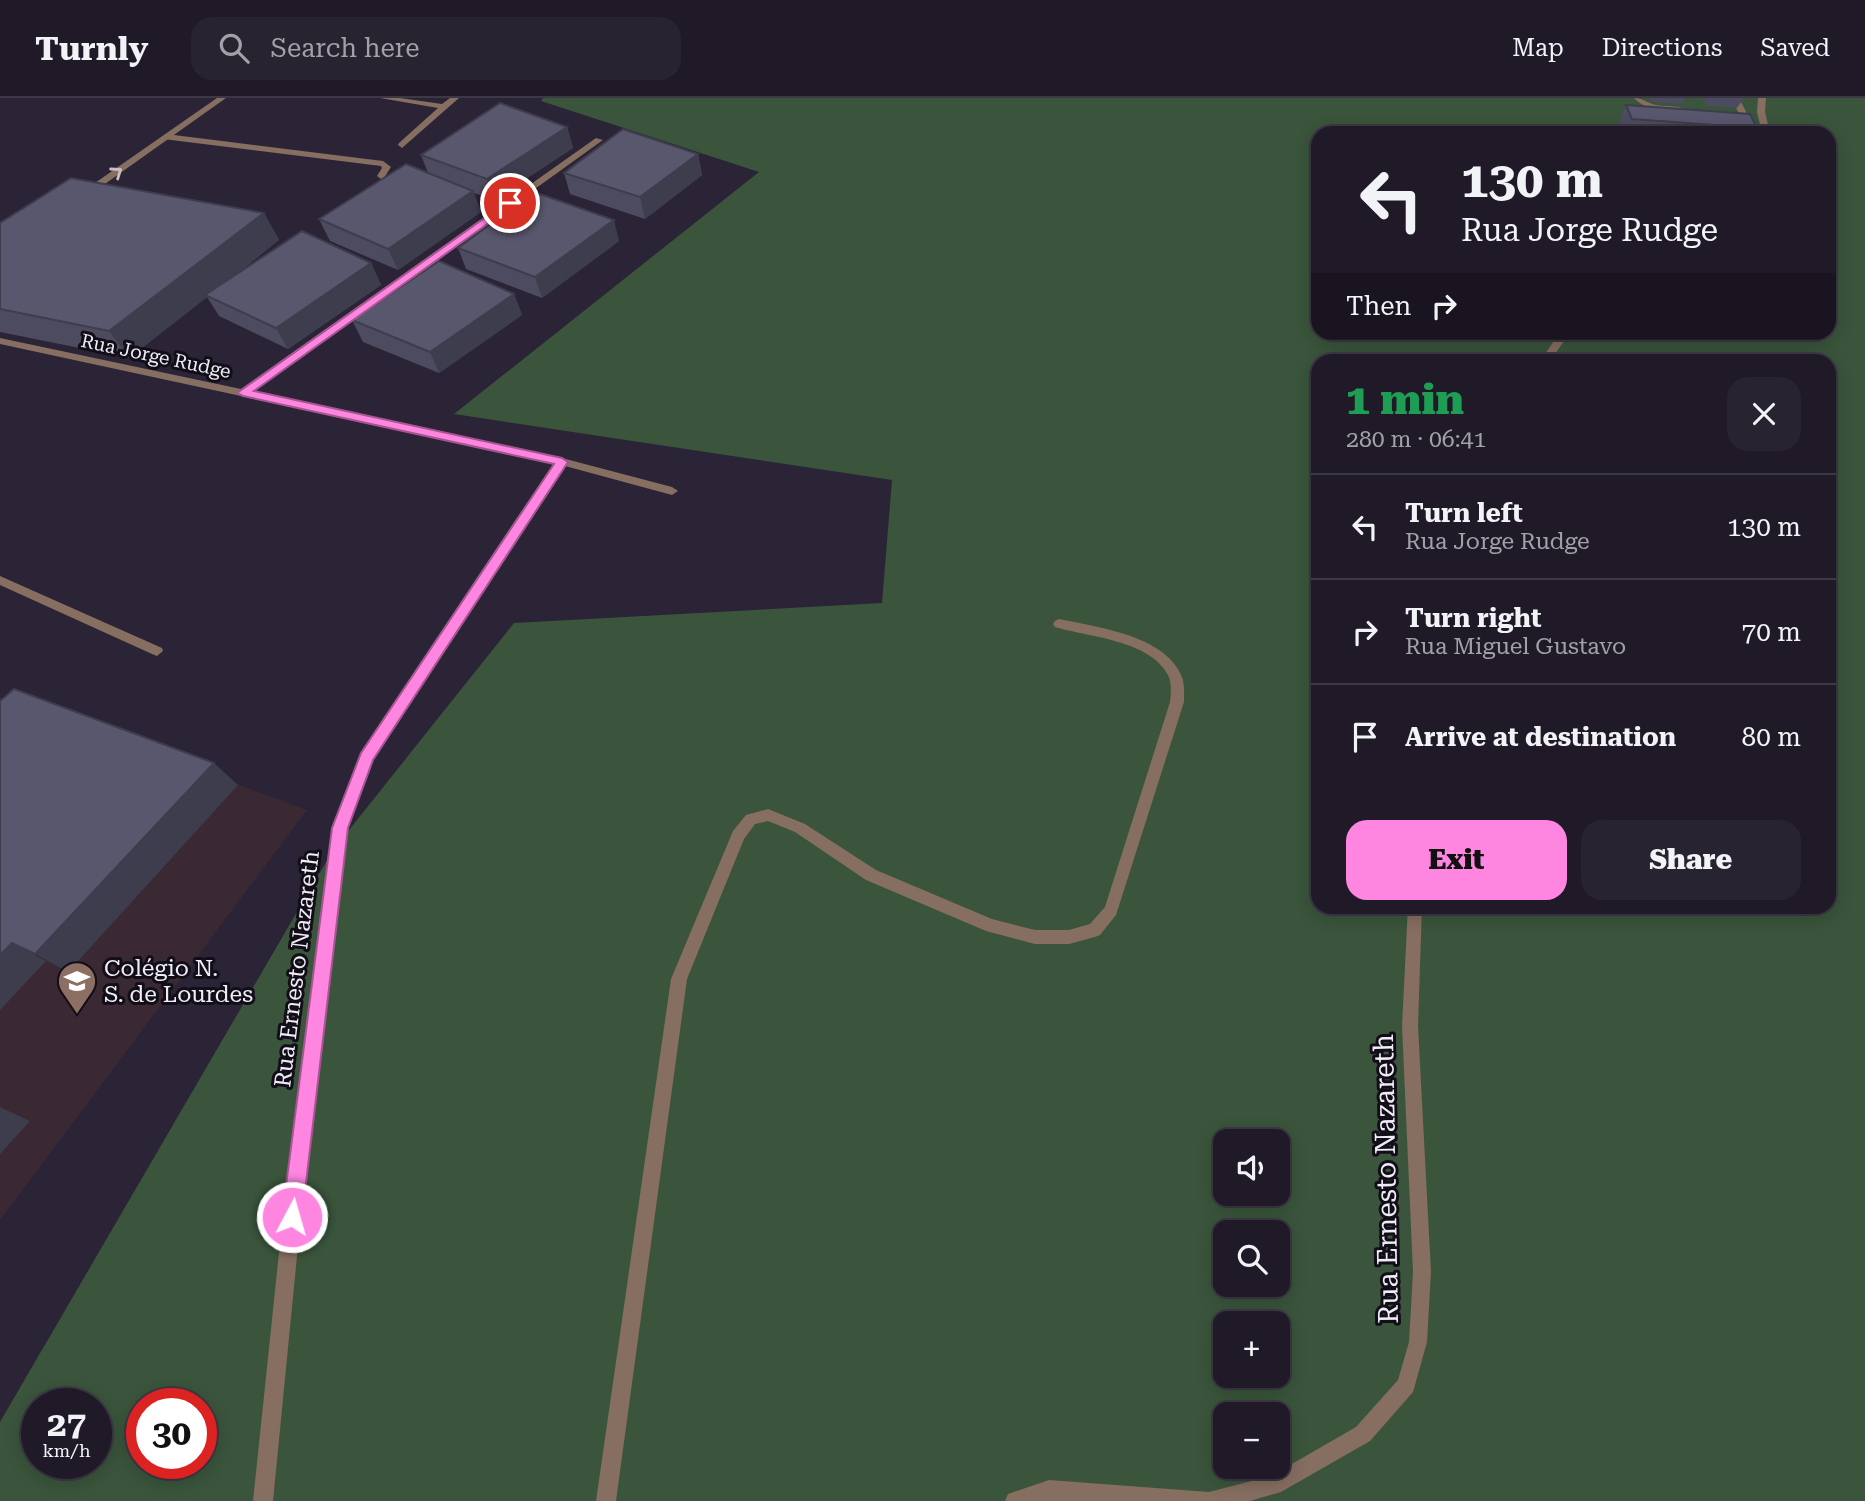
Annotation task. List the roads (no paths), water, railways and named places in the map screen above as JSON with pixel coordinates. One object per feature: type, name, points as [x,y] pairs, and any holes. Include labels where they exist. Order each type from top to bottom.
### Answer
[{"type":"street","points":[[78,199],[222,98]]},
{"type":"street","points":[[384,98],[444,107]]},
{"type":"street","points":[[402,145],[455,98]]},
{"type":"street","points":[[1638,98],[1643,104],[1653,107],[1692,110]]},
{"type":"street","points":[[1735,98],[1750,126]]},
{"type":"street","points":[[1762,98],[1761,112],[1764,126]]},
{"type":"street","points":[[1731,114],[1744,115]]},
{"type":"street","points":[[166,137],[383,164],[387,167],[381,176]]},
{"type":"street","points":[[243,393],[599,140]]},
{"type":"street","name":"Rua Jorge Rudge","points":[[0,341],[562,462],[672,491]]},
{"type":"street","name":"Rua Ernesto Nazareth","points":[[263,1501],[294,1195],[340,828],[366,757],[562,462]]},
{"type":"street","points":[[0,580],[157,652]]},
{"type":"street","points":[[606,1501],[679,979],[738,835],[751,819],[768,815],[800,828],[871,875],[991,926],[1035,937],[1069,937],[1095,930],[1111,910],[1177,702],[1175,675],[1156,654],[1131,640],[1059,624]]},
{"type":"street","name":"Rua Ernesto Nazareth","points":[[1015,1501],[1049,1490],[1209,1501],[1274,1485],[1363,1433],[1406,1385],[1418,1342],[1422,1272],[1410,1026],[1415,914]]},
{"type":"place","name":"Colégio N. S. de Lourdes","points":[[77,1015]]}]
